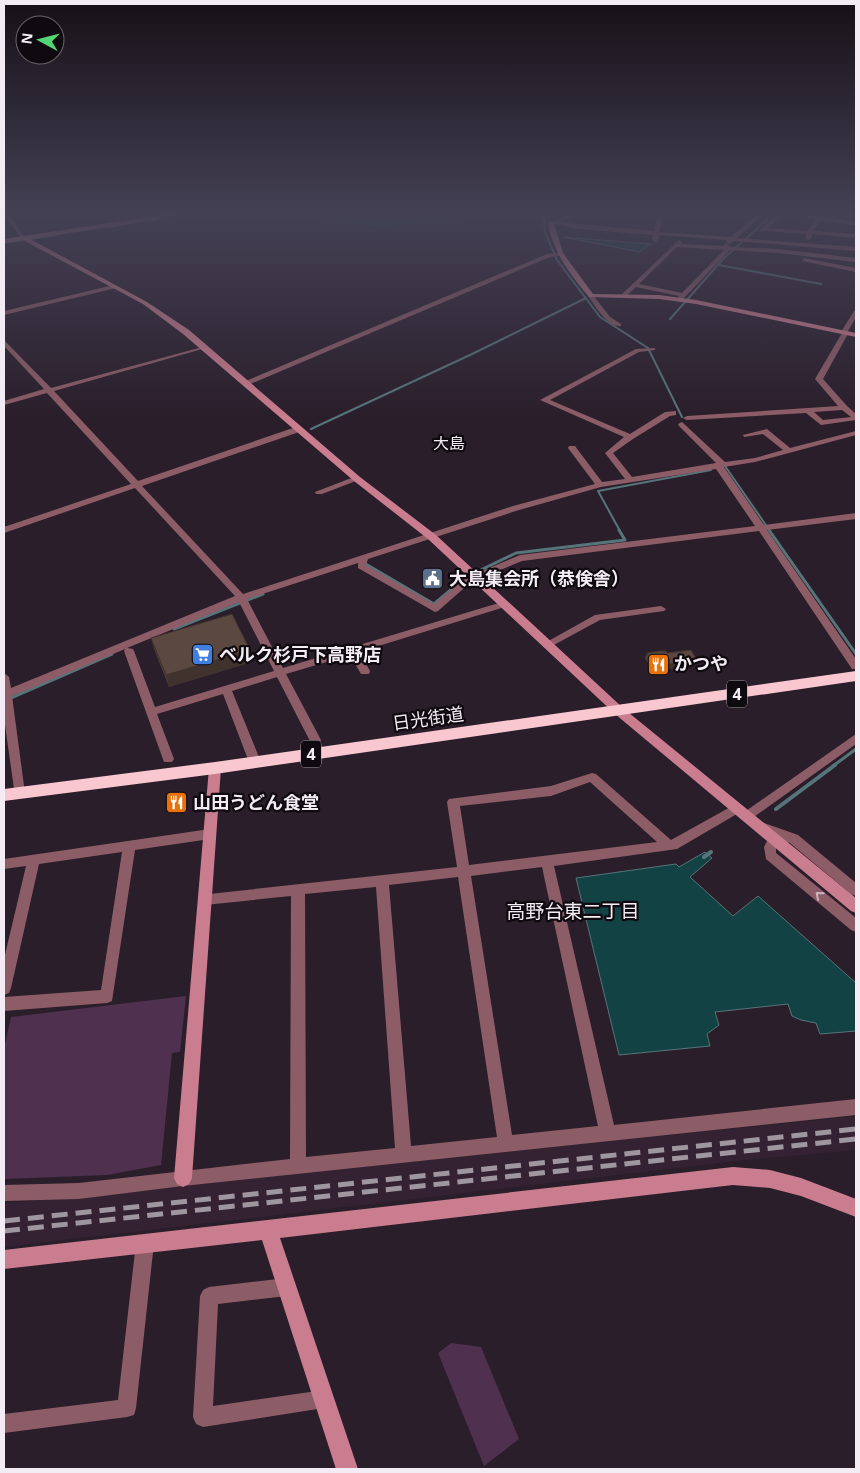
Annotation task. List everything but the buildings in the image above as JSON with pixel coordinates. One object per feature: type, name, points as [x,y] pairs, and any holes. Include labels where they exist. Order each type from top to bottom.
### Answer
[{"type":"highway","name":"日光街道","points":[[11,794],[215,768],[856,676]]},
{"type":"street","points":[[103,281],[160,313],[204,347],[357,479],[432,537],[619,711],[856,907]]},
{"type":"street","points":[[245,383],[488,281]]},
{"type":"street","points":[[579,281],[608,318],[619,325]]},
{"type":"street","points":[[623,296],[638,281]]},
{"type":"street","points":[[591,296],[682,297],[697,281]]},
{"type":"street","points":[[635,284],[682,297],[856,334]]},
{"type":"street","points":[[4,314],[114,287]]},
{"type":"street","points":[[856,312],[819,379],[844,408],[856,417]]},
{"type":"street","points":[[4,342],[242,598],[315,740]]},
{"type":"street","points":[[4,403],[204,347]]},
{"type":"street","points":[[630,437],[544,400],[638,350],[653,349]]},
{"type":"street","points":[[844,408],[685,421],[720,464],[856,666]]},
{"type":"street","points":[[808,410],[821,423],[856,417]]},
{"type":"street","points":[[630,480],[609,453],[630,437],[668,414],[673,413]]},
{"type":"street","points":[[4,530],[299,430]]},
{"type":"street","points":[[747,435],[764,432],[790,451]]},
{"type":"street","points":[[6,698],[148,634],[242,598],[365,556],[432,537],[516,508],[600,485],[720,464],[755,460],[856,433]]},
{"type":"street","points":[[572,448],[600,485]]},
{"type":"street","points":[[319,492],[357,479]]},
{"type":"street","points":[[365,556],[361,566],[435,609],[468,580],[520,558],[856,516]]},
{"type":"street","points":[[150,712],[505,604]]},
{"type":"street","points":[[548,644],[598,617],[661,609]]},
{"type":"street","points":[[128,651],[168,759]]},
{"type":"street","points":[[353,651],[366,671]]},
{"type":"street","points":[[4,677],[11,794]]},
{"type":"street","points":[[226,689],[255,762]]},
{"type":"street","points":[[205,899],[382,881],[669,846],[677,844],[743,812],[856,738]]},
{"type":"street","points":[[184,1178],[215,768]]},
{"type":"street","points":[[506,1145],[453,802],[551,791],[592,777],[669,846]]},
{"type":"street","points":[[761,827],[794,839],[856,890]]},
{"type":"street","points":[[4,864],[210,834]]},
{"type":"street","points":[[774,839],[770,847],[770,854],[856,926]]},
{"type":"street","points":[[4,1004],[106,996],[130,845]]},
{"type":"street","points":[[4,988],[34,859]]},
{"type":"street","points":[[547,862],[608,1134]]},
{"type":"street","points":[[382,881],[404,1156]]},
{"type":"street","points":[[298,890],[298,1166]]},
{"type":"street","points":[[4,1193],[79,1191],[184,1178],[856,1107]]},
{"type":"street","points":[[4,1260],[733,1176],[770,1179],[801,1187],[856,1208]]},
{"type":"street","points":[[268,1229],[347,1469]]},
{"type":"street","points":[[4,1424],[127,1408],[145,1243]]},
{"type":"street","points":[[287,1287],[209,1296],[203,1417],[324,1399]]},
{"type":"shaded area","points":[[705,852],[712,858],[690,877],[733,916],[758,896],[856,983],[856,1031],[820,1034],[816,1023],[792,1016],[788,1004],[715,1012],[719,1025],[707,1034],[710,1046],[619,1055],[576,878],[676,864],[679,867]]},
{"type":"shaded area","points":[[186,996],[180,1052],[172,1053],[161,1165],[107,1175],[4,1179],[4,1048],[11,1017]]},
{"type":"shaded area","points":[[856,1116],[856,1150],[745,1160],[4,1247],[4,1203],[115,1195],[222,1181]]},
{"type":"shaded area","points":[[451,1343],[481,1347],[519,1439],[484,1466],[438,1353]]},
{"type":"waterway","points":[[573,281],[586,298]]},
{"type":"waterway","points":[[670,319],[704,281]]},
{"type":"waterway","points":[[803,281],[821,284]]},
{"type":"waterway","points":[[311,429],[470,355],[586,298]]},
{"type":"waterway","points":[[586,298],[600,317],[648,348],[682,417]]},
{"type":"waterway","points":[[725,466],[770,531]]},
{"type":"waterway","points":[[620,531],[598,491],[711,470]]},
{"type":"waterway","points":[[364,563],[434,604],[466,577],[516,553],[625,540],[619,530]]},
{"type":"waterway","points":[[769,530],[856,654]]},
{"type":"waterway","points":[[174,629],[263,594]]},
{"type":"waterway","points":[[4,703],[13,697],[112,654]]},
{"type":"waterway","points":[[833,766],[856,749]]},
{"type":"waterway","points":[[776,809],[835,765]]},
{"type":"waterway","points":[[704,857],[711,852]]},
{"type":"railway","points":[[4,1221],[856,1129]]},
{"type":"railway","points":[[4,1231],[856,1139]]},
{"type":"place","name":"大島集会所（恭倹舎）","points":[[433,579]]},
{"type":"place","name":"ベルク杉戸下高野店","points":[[203,655]]},
{"type":"place","name":"かつや","points":[[658,664]]},
{"type":"place","name":"山田うどん食堂","points":[[177,803]]},
{"type":"district","name":"大島","points":[[449,443]]},
{"type":"district","name":"高野台東二丁目","points":[[573,911]]}]
